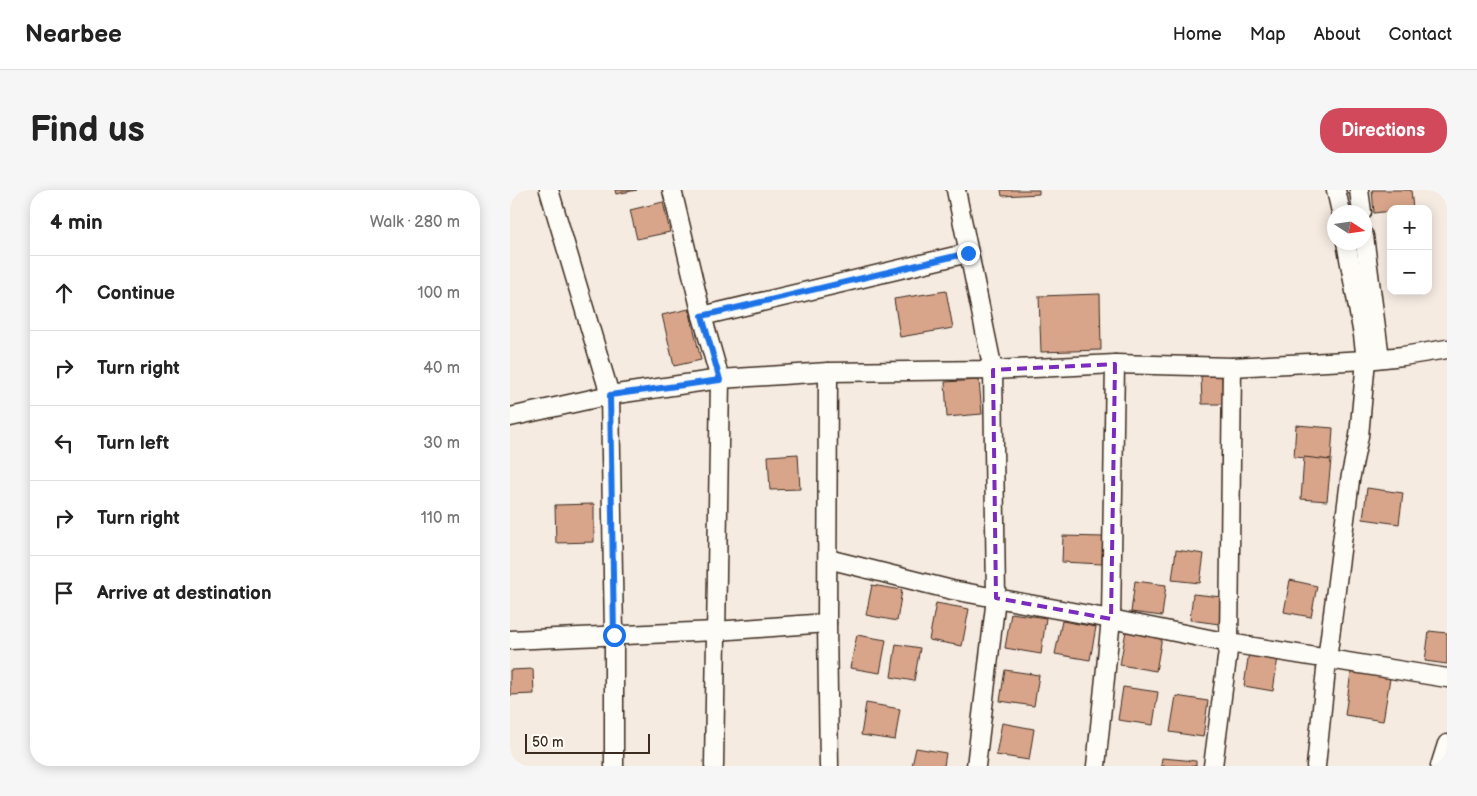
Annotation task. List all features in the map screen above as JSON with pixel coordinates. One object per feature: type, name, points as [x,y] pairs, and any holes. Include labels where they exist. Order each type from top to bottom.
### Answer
[{"type":"street","points":[[548,190],[610,395],[614,766]]},
{"type":"street","points":[[672,190],[702,316],[720,380],[714,766]]},
{"type":"street","points":[[956,190],[993,370],[996,598],[976,766]]},
{"type":"street","points":[[1336,190],[1339,205]]},
{"type":"street","points":[[1359,190],[1361,205]]},
{"type":"street","points":[[1347,250],[1363,336],[1373,359]]},
{"type":"street","points":[[1316,766],[1327,660],[1350,480],[1360,436],[1373,359],[1365,250]]},
{"type":"street","points":[[702,316],[968,253]]},
{"type":"street","points":[[510,417],[610,395],[720,380],[828,372],[993,370],[1115,364],[1232,367],[1373,359],[1447,349]]},
{"type":"street","points":[[1096,766],[1111,619],[1115,364]]},
{"type":"street","points":[[1213,766],[1229,643],[1232,367]]},
{"type":"street","points":[[828,372],[827,623],[829,766]]},
{"type":"street","points":[[828,559],[952,590],[1229,643],[1447,678]]},
{"type":"street","points":[[510,640],[716,631],[827,623]]},
{"type":"street","points":[[1440,766],[1447,744]]},
{"type":"highlighted area","points":[[1115,364],[1111,619],[996,598],[993,370]]},
{"type":"building","points":[[615,190],[637,190],[616,194]]},
{"type":"building","points":[[1001,190],[1039,190],[1039,194],[1002,196]]},
{"type":"building","points":[[1372,190],[1411,190],[1413,205],[1387,205],[1387,211],[1374,213]]},
{"type":"building","points":[[663,202],[670,232],[637,239],[630,210]]},
{"type":"building","points":[[946,291],[953,328],[900,337],[894,299]]},
{"type":"building","points":[[1100,294],[1101,350],[1041,352],[1039,296]]},
{"type":"building","points":[[689,309],[701,360],[674,366],[662,315]]},
{"type":"building","points":[[1222,374],[1223,404],[1202,404],[1201,375]]},
{"type":"building","points":[[979,380],[982,414],[947,417],[945,382]]},
{"type":"building","points":[[1296,425],[1333,428],[1331,460],[1294,457]]},
{"type":"building","points":[[798,454],[800,489],[770,490],[768,456]]},
{"type":"building","points":[[1304,457],[1331,460],[1327,501],[1301,499]]},
{"type":"building","points":[[1367,488],[1403,493],[1399,524],[1363,519]]},
{"type":"building","points":[[594,504],[594,542],[556,543],[555,505]]},
{"type":"building","points":[[1063,536],[1103,537],[1102,564],[1062,562]]},
{"type":"building","points":[[1176,550],[1204,554],[1200,583],[1172,580]]},
{"type":"building","points":[[1290,580],[1317,586],[1311,617],[1284,612]]},
{"type":"building","points":[[1135,581],[1166,585],[1162,616],[1131,612]]},
{"type":"building","points":[[872,585],[902,590],[897,621],[866,615]]},
{"type":"building","points":[[1193,594],[1222,597],[1219,624],[1190,620]]},
{"type":"building","points":[[936,603],[969,609],[962,646],[929,640]]},
{"type":"building","points":[[1011,613],[1046,618],[1041,654],[1005,648]]},
{"type":"building","points":[[1062,621],[1096,627],[1090,660],[1055,654]]},
{"type":"building","points":[[1126,631],[1162,637],[1156,671],[1120,665]]},
{"type":"building","points":[[1429,631],[1447,633],[1447,664],[1425,661]]},
{"type":"building","points":[[857,635],[886,640],[880,673],[850,668]]},
{"type":"building","points":[[896,644],[920,648],[914,681],[891,677]]},
{"type":"building","points":[[1249,652],[1278,657],[1273,691],[1244,686]]},
{"type":"building","points":[[533,669],[534,694],[510,695],[510,670]]},
{"type":"building","points":[[1005,670],[1039,675],[1034,706],[1000,701]]},
{"type":"building","points":[[1351,672],[1390,678],[1383,721],[1345,715]]},
{"type":"building","points":[[1123,687],[1158,692],[1153,725],[1118,720]]},
{"type":"building","points":[[1176,696],[1208,701],[1203,737],[1170,732]]},
{"type":"building","points":[[866,703],[900,709],[895,740],[861,735]]},
{"type":"building","points":[[1002,723],[1034,729],[1029,760],[996,755]]},
{"type":"building","points":[[916,748],[946,753],[944,766],[912,766]]},
{"type":"building","points":[[1162,758],[1196,761],[1196,766],[1161,766]]},
{"type":"route","points":[[614,635],[610,395],[720,380],[702,316],[968,253]]}]
